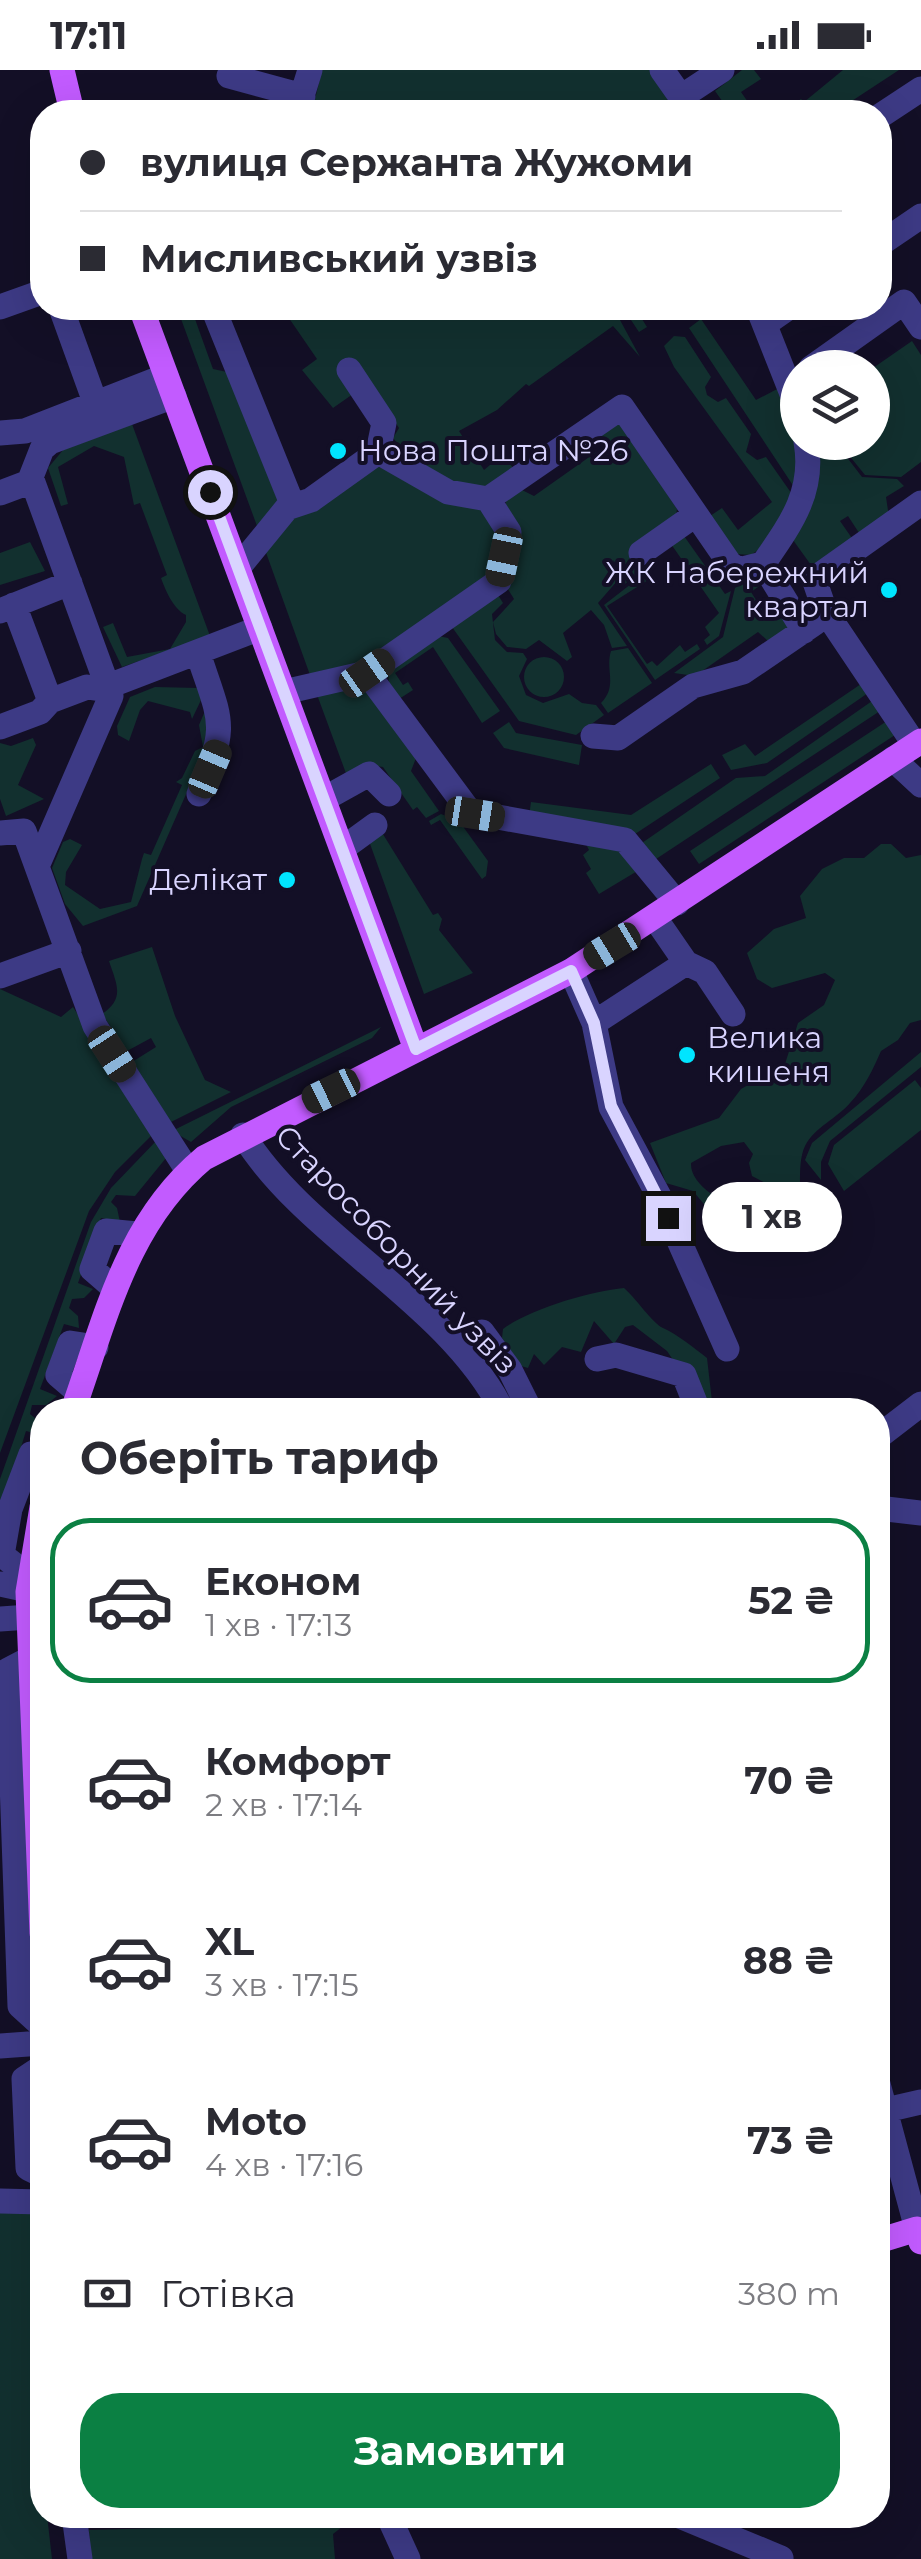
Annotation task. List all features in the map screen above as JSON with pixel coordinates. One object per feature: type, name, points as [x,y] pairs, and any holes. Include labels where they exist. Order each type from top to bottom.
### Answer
[{"type":"main road","points":[[62,70],[69,100]]},
{"type":"main road","points":[[145,320],[416,1049]]},
{"type":"main road","points":[[77,1398],[138,1234],[188,1171],[243,1134],[571,971],[910,748]]},
{"type":"main road","points":[[890,2239],[919,2235]]},
{"type":"street","points":[[301,100],[310,70]]},
{"type":"street","points":[[662,70],[683,100]]},
{"type":"street","points":[[691,100],[722,70]]},
{"type":"street","points":[[228,76],[290,100]]},
{"type":"street","points":[[892,108],[921,89]]},
{"type":"street","points":[[892,236],[921,216]]},
{"type":"street","points":[[0,307],[30,296]]},
{"type":"street","points":[[892,311],[904,302],[921,327]]},
{"type":"street","points":[[65,320],[95,402]]},
{"type":"street","points":[[219,320],[293,506]]},
{"type":"street","points":[[765,320],[784,350]]},
{"type":"street","points":[[837,350],[879,320]]},
{"type":"street","points":[[238,568],[293,506],[310,500],[378,452],[384,423],[349,370]]},
{"type":"street","points":[[0,432],[25,431],[95,402],[170,386]]},
{"type":"street","points":[[38,864],[111,696],[32,481],[42,449],[50,442],[170,386]]},
{"type":"street","points":[[378,452],[448,492],[488,499],[622,407],[732,568],[764,564]]},
{"type":"street","points":[[764,564],[802,502],[807,460]]},
{"type":"street","points":[[0,493],[32,481]]},
{"type":"street","points":[[284,692],[367,673],[499,581],[509,532],[488,499]]},
{"type":"street","points":[[921,504],[816,577],[828,615],[910,748],[921,786]]},
{"type":"street","points":[[641,553],[696,514]]},
{"type":"street","points":[[764,564],[804,631]]},
{"type":"street","points":[[50,701],[7,608],[70,583]]},
{"type":"street","points":[[593,736],[618,738],[692,686],[743,672],[828,615]]},
{"type":"street","points":[[0,727],[44,709],[50,701],[87,687],[108,687],[260,628]]},
{"type":"street","points":[[198,652],[222,726],[220,744],[199,794]]},
{"type":"street","points":[[367,673],[470,812],[624,840],[678,903]]},
{"type":"street","points":[[324,799],[368,774],[389,794]]},
{"type":"street","points":[[342,848],[375,825]]},
{"type":"street","points":[[0,833],[24,832],[99,1033],[188,1171]]},
{"type":"street","points":[[655,918],[686,964],[705,972],[732,1014]]},
{"type":"street","points":[[0,976],[68,951]]},
{"type":"street","points":[[594,1023],[686,964]]},
{"type":"street","points":[[571,971],[594,1023],[611,1106],[661,1200],[727,1349]]},
{"type":"street","name":"Старособорний узвіз","points":[[243,1134],[274,1178],[452,1344],[495,1398]]},
{"type":"street","points":[[482,1332],[510,1370],[524,1398]]},
{"type":"street","points":[[597,1359],[616,1355],[684,1375],[693,1398]]},
{"type":"street","points":[[890,1428],[921,1404]]},
{"type":"street","points":[[30,1454],[10,1509],[2,1555],[30,1592]]},
{"type":"street","points":[[890,1509],[921,1513]]},
{"type":"street","points":[[0,1584],[30,1594]]},
{"type":"street","points":[[0,1619],[30,1596]]},
{"type":"street","points":[[30,1658],[8,1670],[20,2006],[30,2015]]},
{"type":"street","points":[[0,2046],[30,2044]]},
{"type":"street","points":[[30,2075],[24,2079],[30,2169]]},
{"type":"street","points":[[890,2109],[921,2102]]},
{"type":"street","points":[[890,2125],[919,2235]]},
{"type":"street","points":[[0,2200],[30,2201]]},
{"type":"street","points":[[76,2528],[80,2559]]},
{"type":"street","points":[[394,2528],[408,2559]]},
{"type":"street","points":[[708,2528],[781,2558]]},
{"type":"green space","points":[[322,70],[654,70],[672,96],[666,100],[315,100]]},
{"type":"green space","points":[[742,70],[754,70],[761,79],[741,92],[747,100],[721,100],[715,91]]},
{"type":"green space","points":[[843,70],[899,70],[853,100],[806,100]]},
{"type":"green space","points":[[181,320],[195,320],[213,369],[227,372],[278,501],[257,526]]},
{"type":"green space","points":[[290,320],[620,320],[640,357],[613,326],[529,386],[526,384],[497,410],[459,431],[484,470],[503,454],[513,468],[488,485],[472,487],[433,474],[401,447],[393,438],[399,428],[356,362],[353,394],[333,408],[302,370],[317,359]]},
{"type":"green space","points":[[631,320],[643,320],[647,327],[639,332]]},
{"type":"green space","points":[[700,320],[756,400],[780,388],[780,460],[797,460],[798,493],[689,328]]},
{"type":"green space","points":[[674,336],[685,337],[711,377],[705,387],[707,395],[718,402],[726,398],[751,434],[746,452],[757,460],[766,457],[794,497],[766,544],[751,555],[736,554],[710,516],[722,508],[738,530],[772,502],[674,367],[664,346]]},
{"type":"green space","points":[[912,341],[921,355],[921,462],[901,477],[865,475],[853,460],[890,460],[890,356]]},
{"type":"green space","points":[[619,422],[677,509],[676,515],[634,547],[647,568],[622,586],[620,567],[613,560],[618,580],[598,603],[627,646],[612,648],[604,625],[591,610],[563,633],[572,657],[567,661],[539,640],[526,649],[507,647],[496,634],[493,622],[514,599],[506,586],[506,500],[522,490],[534,496],[602,448],[600,436]]},
{"type":"green space","points":[[132,424],[210,636],[122,667],[103,627],[113,623],[127,657],[170,649],[186,615],[173,604],[161,578],[167,575],[140,503],[134,505],[124,457],[94,446],[58,467],[68,504],[61,506],[48,468],[63,450]]},
{"type":"green space","points":[[809,460],[849,460],[862,477],[897,479],[904,486],[886,497],[889,517],[863,539],[848,516],[840,521],[856,544],[816,572],[793,540]]},
{"type":"green space","points":[[374,465],[479,508],[499,530],[495,571],[367,662],[310,675],[264,547],[293,512]]},
{"type":"green space","points":[[684,536],[725,594],[731,591],[719,636],[707,645],[704,640],[710,635],[705,627],[719,613],[671,544]]},
{"type":"green space","points":[[30,542],[45,571],[0,585],[0,553]]},
{"type":"green space","points":[[649,570],[653,577],[607,606],[647,664],[652,661],[657,666],[680,645],[685,652],[697,644],[700,649],[655,680],[604,605]]},
{"type":"green space","points":[[748,580],[761,585],[751,592],[763,611],[777,607],[789,628],[768,641],[758,632],[695,676],[674,673],[723,637],[735,588]]},
{"type":"green space","points":[[498,595],[503,603],[492,614],[495,640],[507,652],[523,653],[527,659],[519,676],[526,695],[543,703],[569,694],[582,703],[596,705],[604,715],[576,735],[519,721],[452,627]]},
{"type":"green space","points":[[438,636],[448,638],[500,711],[482,723],[433,647],[395,673],[403,685],[408,682],[413,690],[399,699],[389,684],[388,672]]},
{"type":"green space","points":[[628,648],[652,683],[608,713],[601,703],[609,690],[611,651]]},
{"type":"green space","points":[[544,657],[558,663],[564,677],[558,691],[544,697],[530,691],[524,677],[530,663]]},
{"type":"green space","points":[[361,683],[416,758],[411,771],[439,811],[426,818],[417,807],[413,810],[383,767],[363,764],[347,776],[316,692]]},
{"type":"green space","points":[[861,684],[868,693],[767,763],[731,770],[722,755],[745,744],[755,756]]},
{"type":"green space","points":[[155,687],[198,688],[201,700],[192,719],[190,712],[148,701],[140,710],[129,741],[118,735],[117,726],[130,697]]},
{"type":"green space","points":[[872,701],[883,709],[653,861],[639,845],[736,778],[765,776]]},
{"type":"green space","points":[[205,711],[212,735],[137,906],[83,926],[65,904],[52,868],[63,842],[70,839],[82,845],[66,872],[65,885],[100,909],[131,902],[144,853],[151,855],[182,785],[176,782],[182,778],[195,751],[203,747],[199,725]]},
{"type":"green space","points":[[890,719],[895,735],[699,864],[690,851]]},
{"type":"green space","points":[[509,722],[516,733],[582,745],[579,765],[504,748],[493,733]]},
{"type":"green space","points":[[33,738],[36,745],[18,785],[44,799],[6,816],[0,799],[0,743],[11,746]]},
{"type":"green space","points":[[711,764],[720,778],[632,836],[529,817],[531,802],[631,815]]},
{"type":"green space","points":[[441,814],[459,821],[488,861],[482,879],[440,820],[431,825],[429,821]]},
{"type":"green space","points":[[381,831],[433,915],[438,913],[442,919],[439,930],[473,973],[424,994],[369,841]]},
{"type":"green space","points":[[584,840],[610,842],[644,867],[599,894],[586,873],[591,869],[583,855],[589,850]]},
{"type":"green space","points":[[881,844],[891,844],[906,858],[921,855],[921,1020],[910,1023],[898,1040],[881,1051],[855,1097],[809,1139],[802,1154],[795,1213],[789,1212],[771,1186],[752,1176],[749,1163],[753,1154],[744,1142],[721,1146],[691,1163],[702,1186],[741,1211],[743,1219],[729,1234],[693,1191],[666,1183],[650,1143],[719,1118],[741,1089],[785,1064],[798,1023],[824,1005],[835,980],[825,973],[772,988],[757,979],[747,953],[774,929],[806,918],[800,896],[822,869],[844,858],[864,858]]},
{"type":"green space","points":[[152,947],[175,1016],[205,1080],[231,1092],[171,1122],[132,1062],[156,1047],[151,1038],[127,1051],[102,1014],[116,997],[109,961]]},
{"type":"green space","points":[[0,989],[61,1017],[73,1007],[154,1133],[115,1172],[89,1211],[0,1453]]},
{"type":"green space","points":[[381,1027],[372,1038],[231,1107],[191,1142],[172,1131]]},
{"type":"green space","points":[[921,1052],[921,1067],[830,1141],[821,1162],[821,1180],[805,1160],[812,1143]]},
{"type":"green space","points":[[915,1080],[921,1088],[921,1130],[844,1191],[828,1164],[834,1145]]},
{"type":"green space","points":[[158,1139],[166,1158],[135,1196],[116,1195],[111,1202],[117,1208],[120,1222],[101,1218],[78,1283],[93,1289],[84,1298],[72,1299],[69,1308],[78,1316],[79,1328],[64,1324],[40,1389],[57,1396],[30,1398],[30,1432],[26,1431],[0,1515],[0,1479],[91,1222],[111,1188]]},
{"type":"green space","points":[[624,1288],[659,1326],[707,1358],[712,1398],[699,1398],[667,1351],[633,1325],[625,1327],[614,1344],[594,1321],[581,1352],[562,1347],[544,1365],[534,1354],[528,1368],[521,1366],[502,1338],[503,1329],[544,1308]]},
{"type":"green space","points":[[0,2210],[30,2213],[30,2528],[48,2528],[52,2559],[0,2559]]},
{"type":"green space","points":[[341,2528],[333,2534],[335,2559],[91,2559],[89,2530]]},
{"type":"place","name":"Нова Пошта №26","points":[[338,451]]},
{"type":"place","name":"ЖК Набережний квартал","points":[[889,590]]},
{"type":"place","name":"Делікат","points":[[287,880]]},
{"type":"place","name":"Велика кишеня","points":[[687,1055]]},
{"type":"route","points":[[210,492],[416,1049],[571,971],[594,1023],[611,1106],[668,1218]]}]
